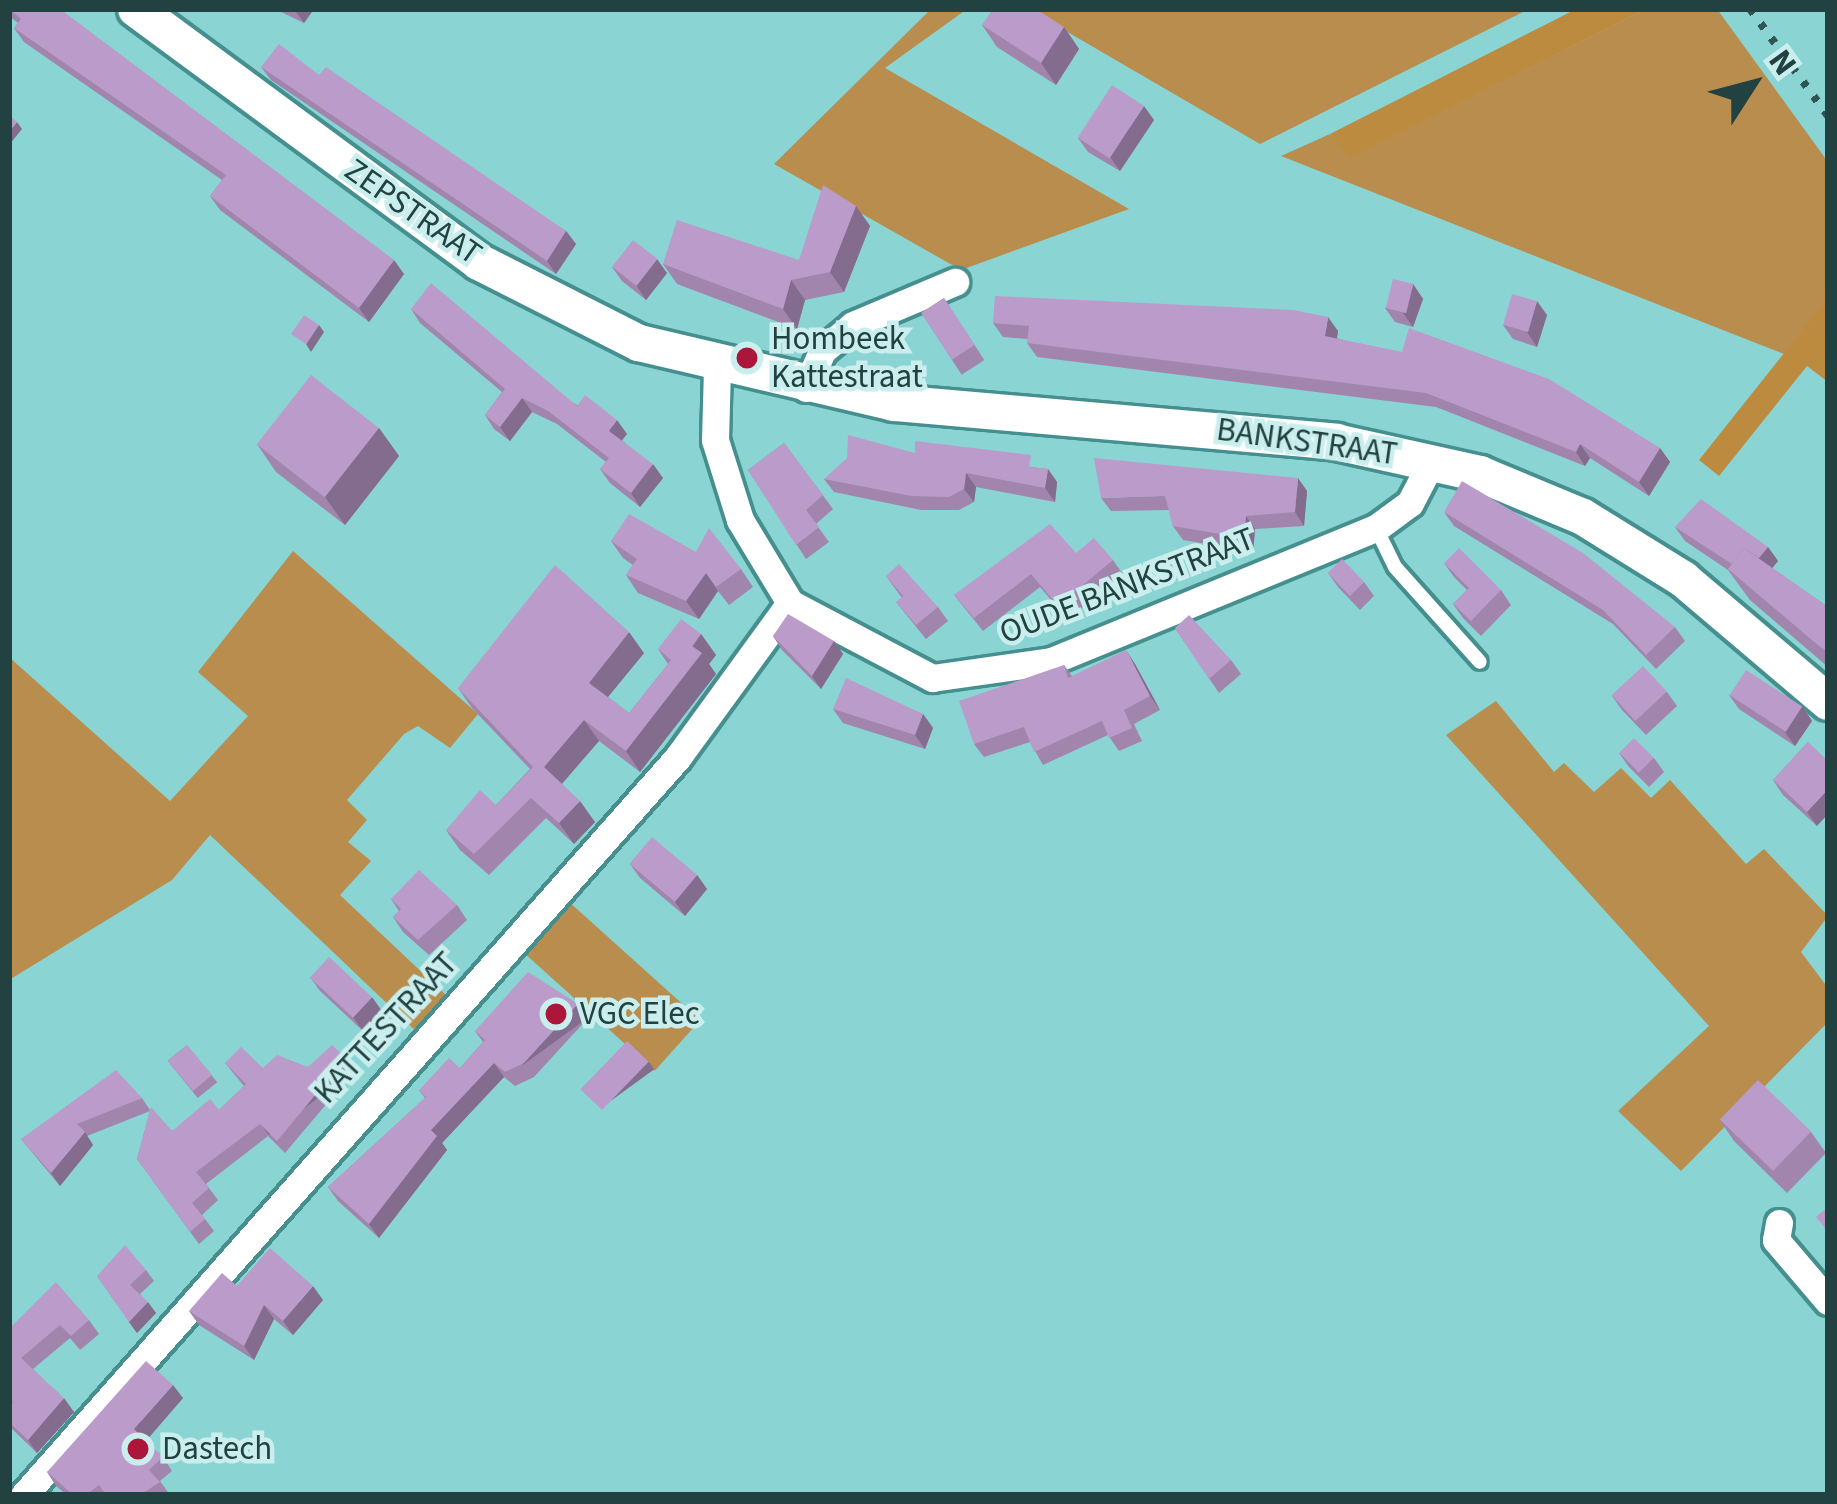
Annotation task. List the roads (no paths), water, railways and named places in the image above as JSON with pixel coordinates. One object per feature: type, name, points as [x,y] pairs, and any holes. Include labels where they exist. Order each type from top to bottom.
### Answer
[{"type":"street","name":"ZEPSTRAAT","points":[[136,9],[479,262],[639,343],[718,368]]},
{"type":"street","points":[[806,388],[822,351],[854,325],[955,282]]},
{"type":"street","name":"BANKSTRAAT","points":[[718,368],[806,388],[1432,460],[1531,494],[1633,547],[1828,702]]},
{"type":"street","points":[[718,368],[715,440],[740,520],[790,603]]},
{"type":"street","name":"OUDE BANKSTRAAT","points":[[790,603],[932,678],[983,677],[1051,661],[1376,528],[1410,503],[1432,460]]},
{"type":"street","name":"KATTESTRAAT","points":[[24,1495],[704,727],[790,603]]},
{"type":"street","points":[[1779,1223],[1791,1258],[1828,1301]]},
{"type":"lane","points":[[1376,528],[1395,568],[1480,662]]},
{"type":"railway","points":[[1750,9],[1828,116]]},
{"type":"place","name":"Hombeek Kattestraat","points":[[747,358]]},
{"type":"place","name":"VGC Elec","points":[[556,1014]]},
{"type":"place","name":"Dastech","points":[[138,1449]]}]
